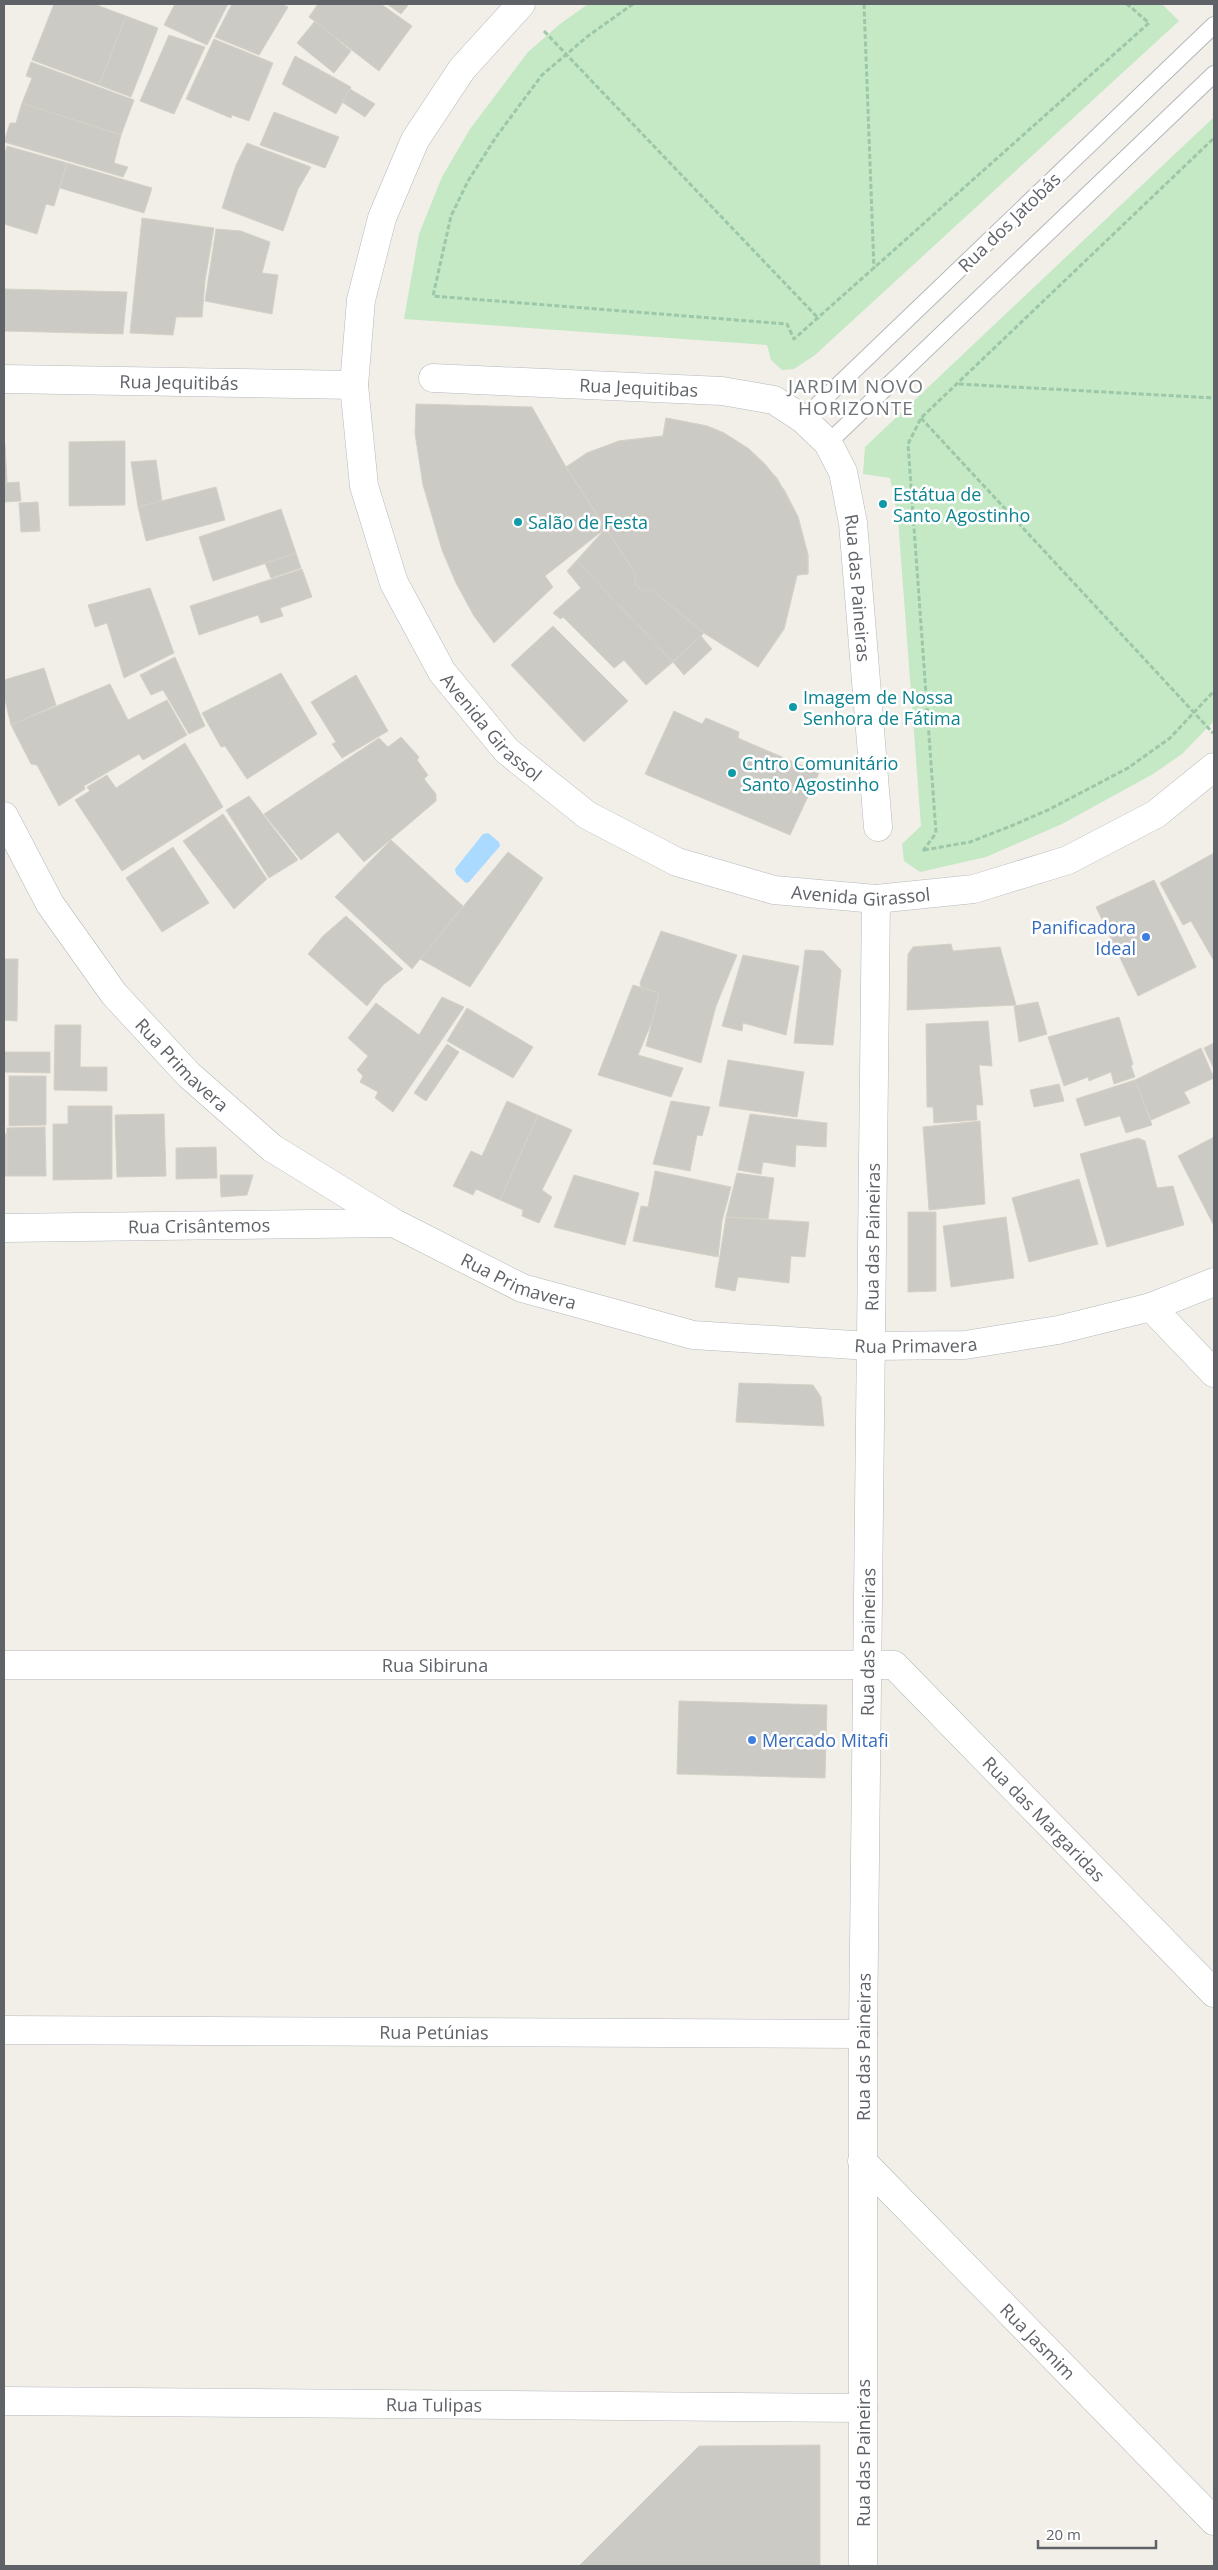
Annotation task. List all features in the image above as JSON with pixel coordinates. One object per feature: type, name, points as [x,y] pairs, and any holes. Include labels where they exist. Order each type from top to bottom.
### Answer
[{"type":"street","name":"Avenida Girassol","points":[[520,5],[462,69],[415,140],[382,218],[361,300],[354,385],[364,486],[394,583],[442,672],[508,751],[587,814],[677,862],[774,890],[876,899],[974,889],[1068,860],[1156,814],[1214,767]]},
{"type":"street","name":"Rua Jequitibas","points":[[433,378],[722,391],[774,400],[803,419],[828,443]]},
{"type":"street","name":"Rua Jequitibás","points":[[4,379],[354,385]]},
{"type":"street","name":"Rua das Paineiras","points":[[828,443],[843,472],[853,523],[878,827]]},
{"type":"street","name":"Rua Primavera","points":[[4,816],[50,904],[114,994],[189,1075],[272,1148],[394,1223],[522,1288],[693,1335],[870,1346],[965,1345],[1058,1330],[1151,1307],[1214,1282]]},
{"type":"street","name":"Rua das Paineiras","points":[[863,2566],[862,2161],[876,899]]},
{"type":"street","name":"Rua Crisântemos","points":[[4,1228],[394,1223]]},
{"type":"street","points":[[1151,1307],[1214,1373]]},
{"type":"street","name":"Rua Sibiruna","points":[[4,1665],[867,1664]]},
{"type":"street","name":"Rua das Margaridas","points":[[867,1664],[894,1665],[1214,1993]]},
{"type":"street","name":"Rua Petúnias","points":[[4,2030],[863,2034]]},
{"type":"street","name":"Rua Jasmim","points":[[862,2161],[1214,2521]]},
{"type":"street","name":"Rua Tulipas","points":[[4,2401],[863,2408]]},
{"type":"lane","name":"Rua dos Jatobás","points":[[803,419],[1214,25]]},
{"type":"lane","name":"Rua dos Jatobás","points":[[828,443],[1214,74]]},
{"type":"path","points":[[633,4],[566,53],[542,75],[519,105],[468,181],[451,216],[433,296],[787,324],[794,339],[1149,23],[1127,4]]},
{"type":"path","points":[[864,4],[874,269]]},
{"type":"path","points":[[520,5],[818,319]]},
{"type":"path","points":[[1214,138],[921,418],[908,444],[936,833],[923,851],[970,842],[1050,809],[1128,768],[1170,738],[1214,691]]},
{"type":"path","points":[[958,384],[1214,398]]},
{"type":"path","points":[[921,418],[1214,733]]},
{"type":"green space","points":[[588,4],[1162,4],[1179,21],[815,355],[794,369],[782,370],[771,360],[767,345],[404,319],[419,234],[442,177],[470,129],[528,52],[560,24]]},
{"type":"green space","points":[[1214,117],[1214,721],[1182,754],[1153,774],[1062,824],[986,857],[920,872],[904,861],[902,844],[921,826],[898,519],[890,478],[863,474],[865,447]]},
{"type":"water","points":[[488,833],[499,842],[500,846],[469,882],[466,883],[456,874],[455,869],[483,834]]},
{"type":"building","points":[[54,4],[94,4],[126,16],[99,85],[32,60]]},
{"type":"building","points":[[175,4],[228,4],[207,45],[164,25]]},
{"type":"building","points":[[232,4],[281,4],[288,7],[259,55],[215,37]]},
{"type":"building","points":[[318,4],[381,4],[412,26],[379,71],[309,17]]},
{"type":"building","points":[[387,4],[409,4],[401,14]]},
{"type":"building","points":[[126,16],[158,28],[131,97],[99,85]]},
{"type":"building","points":[[315,21],[351,51],[334,73],[297,43]]},
{"type":"building","points":[[169,35],[205,47],[174,114],[140,101]]},
{"type":"building","points":[[214,39],[273,63],[249,121],[232,115],[231,118],[186,99]]},
{"type":"building","points":[[295,56],[351,87],[336,114],[282,84]]},
{"type":"building","points":[[31,62],[134,100],[121,135],[22,103],[32,78],[26,76]]},
{"type":"building","points":[[350,89],[375,104],[365,117],[342,102]]},
{"type":"building","points":[[22,103],[121,135],[114,163],[128,167],[123,177],[4,142],[10,123],[16,123]]},
{"type":"building","points":[[274,112],[339,137],[325,168],[260,145]]},
{"type":"building","points":[[247,143],[311,167],[298,189],[283,231],[222,208],[236,165]]},
{"type":"building","points":[[7,146],[67,163],[54,206],[46,204],[37,234],[4,224],[4,157]]},
{"type":"building","points":[[67,163],[152,188],[144,213],[60,188]]},
{"type":"building","points":[[142,218],[214,228],[205,281],[202,317],[176,317],[173,335],[130,333]]},
{"type":"building","points":[[216,229],[241,231],[270,242],[262,273],[278,275],[272,314],[205,301]]},
{"type":"building","points":[[4,289],[127,292],[123,334],[4,331]]},
{"type":"building","name":"Salão de Festa","points":[[416,404],[532,407],[566,467],[606,528],[545,576],[553,587],[494,643],[474,616],[456,583],[442,550],[423,485],[415,433]]},
{"type":"building","points":[[666,418],[707,426],[724,433],[749,449],[766,465],[785,491],[798,517],[808,555],[808,574],[797,575],[784,629],[758,667],[704,633],[646,685],[624,660],[614,668],[563,617],[561,619],[553,613],[581,588],[567,571],[606,528],[566,467],[587,453],[619,441],[663,436]]},
{"type":"building","points":[[666,418],[707,426],[724,433],[749,449],[777,478],[798,517],[808,555],[808,574],[797,575],[784,629],[758,667],[704,633],[652,590],[642,591],[635,583],[636,575],[566,467],[587,453],[619,441],[663,436]]},
{"type":"building","points":[[125,441],[125,505],[69,506],[69,442]]},
{"type":"building","points":[[5,444],[7,482],[4,482]]},
{"type":"building","points":[[156,460],[162,501],[138,507],[131,462]]},
{"type":"building","points":[[19,482],[21,501],[4,502],[4,483]]},
{"type":"building","points":[[216,487],[225,520],[146,541],[138,507]]},
{"type":"building","points":[[38,502],[40,531],[21,532],[19,503]]},
{"type":"building","points":[[281,509],[296,553],[213,581],[199,537]]},
{"type":"building","points":[[606,528],[636,575],[635,583],[642,591],[652,590],[704,633],[673,662],[577,561]]},
{"type":"building","points":[[296,553],[301,568],[271,578],[265,563]]},
{"type":"building","points":[[577,561],[673,662],[646,685],[624,660],[614,668],[563,617],[561,619],[553,613],[581,588],[567,571]]},
{"type":"building","points":[[302,569],[312,597],[280,608],[283,616],[261,623],[258,615],[199,635],[190,606]]},
{"type":"building","points":[[150,588],[174,653],[124,678],[107,623],[95,627],[88,605]]},
{"type":"building","points":[[553,626],[628,701],[584,742],[511,665]]},
{"type":"building","points":[[701,636],[712,649],[684,675],[673,662]]},
{"type":"building","points":[[175,657],[205,726],[189,734],[163,690],[151,695],[140,675]]},
{"type":"building","points":[[44,668],[56,705],[11,725],[4,696],[4,680]]},
{"type":"building","points":[[281,673],[317,734],[247,779],[225,746],[221,747],[202,713]]},
{"type":"building","points":[[356,675],[388,731],[342,758],[332,744],[336,742],[311,702]]},
{"type":"building","points":[[110,684],[128,720],[167,700],[187,735],[143,760],[139,754],[84,786],[85,789],[59,806],[37,765],[31,764],[11,725]]},
{"type":"building","name":"Cntro Comunitário Santo Agostinho","points":[[674,711],[702,724],[706,718],[739,732],[738,738],[819,773],[790,835],[645,774]]},
{"type":"building","points":[[401,737],[419,757],[417,760],[428,775],[424,779],[436,794],[436,801],[364,862],[338,832],[301,860],[264,814],[379,738],[388,747]]},
{"type":"building","points":[[185,743],[223,807],[122,871],[75,800],[90,791],[87,787],[107,775],[116,788]]},
{"type":"building","points":[[249,796],[298,860],[269,878],[226,810]]},
{"type":"building","points":[[223,814],[267,879],[234,909],[183,841]]},
{"type":"building","points":[[391,840],[463,906],[412,969],[335,897]]},
{"type":"building","points":[[173,847],[209,903],[162,932],[126,878]]},
{"type":"building","points":[[508,852],[543,878],[470,987],[420,959]]},
{"type":"building","points":[[1214,853],[1214,961],[1191,921],[1183,925],[1160,883]]},
{"type":"building","name":"Panificadora Ideal","points":[[1154,880],[1196,967],[1138,996],[1096,907]]},
{"type":"building","points":[[346,916],[403,969],[383,985],[367,1006],[308,954],[323,936]]},
{"type":"building","points":[[661,931],[737,955],[716,1006],[701,1063],[646,1046],[659,993],[641,987],[640,983]]},
{"type":"building","points":[[951,944],[953,951],[1000,947],[1016,1005],[907,1010],[908,954],[913,947]]},
{"type":"building","points":[[805,950],[823,951],[841,970],[833,1045],[794,1043]]},
{"type":"building","points":[[743,955],[799,966],[786,1035],[743,1023],[742,1031],[722,1026]]},
{"type":"building","points":[[4,959],[18,959],[17,1021],[4,1020]]},
{"type":"building","points":[[633,985],[659,993],[653,1019],[638,1055],[683,1068],[671,1097],[598,1075]]},
{"type":"building","points":[[442,997],[464,1007],[393,1112],[375,1098],[378,1092],[360,1082],[363,1076],[357,1070],[368,1056],[348,1038],[376,1003],[419,1035]]},
{"type":"building","points":[[1038,1002],[1047,1034],[1019,1042],[1014,1006]]},
{"type":"building","points":[[467,1008],[533,1047],[513,1078],[447,1041]]},
{"type":"building","points":[[1119,1017],[1135,1077],[1114,1084],[1111,1072],[1089,1081],[1088,1077],[1064,1086],[1048,1037]]},
{"type":"building","points":[[988,1021],[992,1066],[979,1065],[983,1105],[976,1105],[977,1120],[934,1123],[933,1107],[927,1107],[926,1024]]},
{"type":"building","points":[[55,1025],[81,1025],[80,1067],[107,1067],[107,1091],[54,1090]]},
{"type":"building","points":[[1214,1043],[1214,1069],[1204,1048]]},
{"type":"building","points":[[447,1044],[459,1052],[426,1101],[414,1093]]},
{"type":"building","points":[[1201,1048],[1214,1078],[1184,1092],[1190,1103],[1151,1120],[1135,1080]]},
{"type":"building","points":[[4,1052],[50,1052],[50,1073],[4,1072]]},
{"type":"building","points":[[728,1060],[804,1072],[797,1117],[719,1106]]},
{"type":"building","points":[[9,1076],[46,1076],[46,1125],[9,1126]]},
{"type":"building","points":[[1135,1080],[1152,1125],[1126,1133],[1120,1116],[1085,1126],[1076,1099]]},
{"type":"building","points":[[1059,1084],[1064,1101],[1034,1107],[1030,1090]]},
{"type":"building","points":[[507,1101],[538,1115],[500,1200],[476,1189],[473,1195],[453,1186],[471,1151],[482,1156]]},
{"type":"building","points":[[671,1101],[710,1107],[702,1136],[697,1135],[690,1171],[653,1164]]},
{"type":"building","points":[[68,1106],[112,1106],[112,1179],[53,1180],[53,1124],[68,1124]]},
{"type":"building","points":[[164,1114],[166,1176],[117,1177],[115,1115]]},
{"type":"building","points":[[750,1114],[827,1123],[826,1147],[796,1145],[795,1167],[763,1162],[761,1174],[738,1170]]},
{"type":"building","points":[[538,1115],[572,1130],[542,1190],[552,1197],[539,1223],[522,1216],[523,1210],[500,1200]]},
{"type":"building","points":[[980,1121],[985,1204],[929,1210],[923,1127]]},
{"type":"building","points":[[45,1127],[46,1176],[7,1176],[7,1128]]},
{"type":"building","points":[[4,1134],[7,1134],[7,1176],[4,1176]]},
{"type":"building","points":[[1214,1137],[1214,1226],[1178,1156]]},
{"type":"building","points":[[1138,1138],[1145,1141],[1157,1188],[1173,1186],[1184,1225],[1107,1247],[1080,1154]]},
{"type":"building","points":[[216,1147],[217,1178],[176,1179],[176,1148]]},
{"type":"building","points":[[655,1171],[731,1187],[722,1221],[718,1257],[633,1241],[641,1206],[648,1207]]},
{"type":"building","points":[[737,1173],[774,1178],[768,1219],[726,1217]]},
{"type":"building","points":[[220,1175],[253,1175],[247,1195],[221,1197]]},
{"type":"building","points":[[574,1175],[639,1193],[625,1245],[554,1227]]},
{"type":"building","points":[[1079,1179],[1098,1244],[1029,1262],[1012,1198]]},
{"type":"building","points":[[908,1212],[936,1212],[936,1291],[908,1292]]},
{"type":"building","points":[[726,1217],[809,1222],[805,1257],[791,1256],[789,1283],[738,1277],[735,1291],[715,1287]]},
{"type":"building","points":[[1006,1217],[1014,1278],[951,1287],[943,1226]]},
{"type":"building","points":[[739,1383],[813,1385],[821,1397],[824,1426],[736,1422]]},
{"type":"building","name":"Mercado Mitafi","points":[[679,1701],[827,1705],[825,1778],[677,1774]]},
{"type":"building","points":[[820,2445],[820,2566],[579,2566],[699,2446]]},
{"type":"place","name":"Estátua de Santo Agostinho","points":[[883,504]]},
{"type":"place","name":"Salão de Festa","points":[[518,522]]},
{"type":"place","name":"Imagem de Nossa Senhora de Fátima","points":[[793,707]]},
{"type":"place","name":"Cntro Comunitário Santo Agostinho","points":[[732,773]]},
{"type":"place","name":"Panificadora Ideal","points":[[1146,937]]},
{"type":"place","name":"Mercado Mitafi","points":[[752,1740]]},
{"type":"district","name":"JARDIM NOVO HORIZONTE","points":[[856,397]]}]
